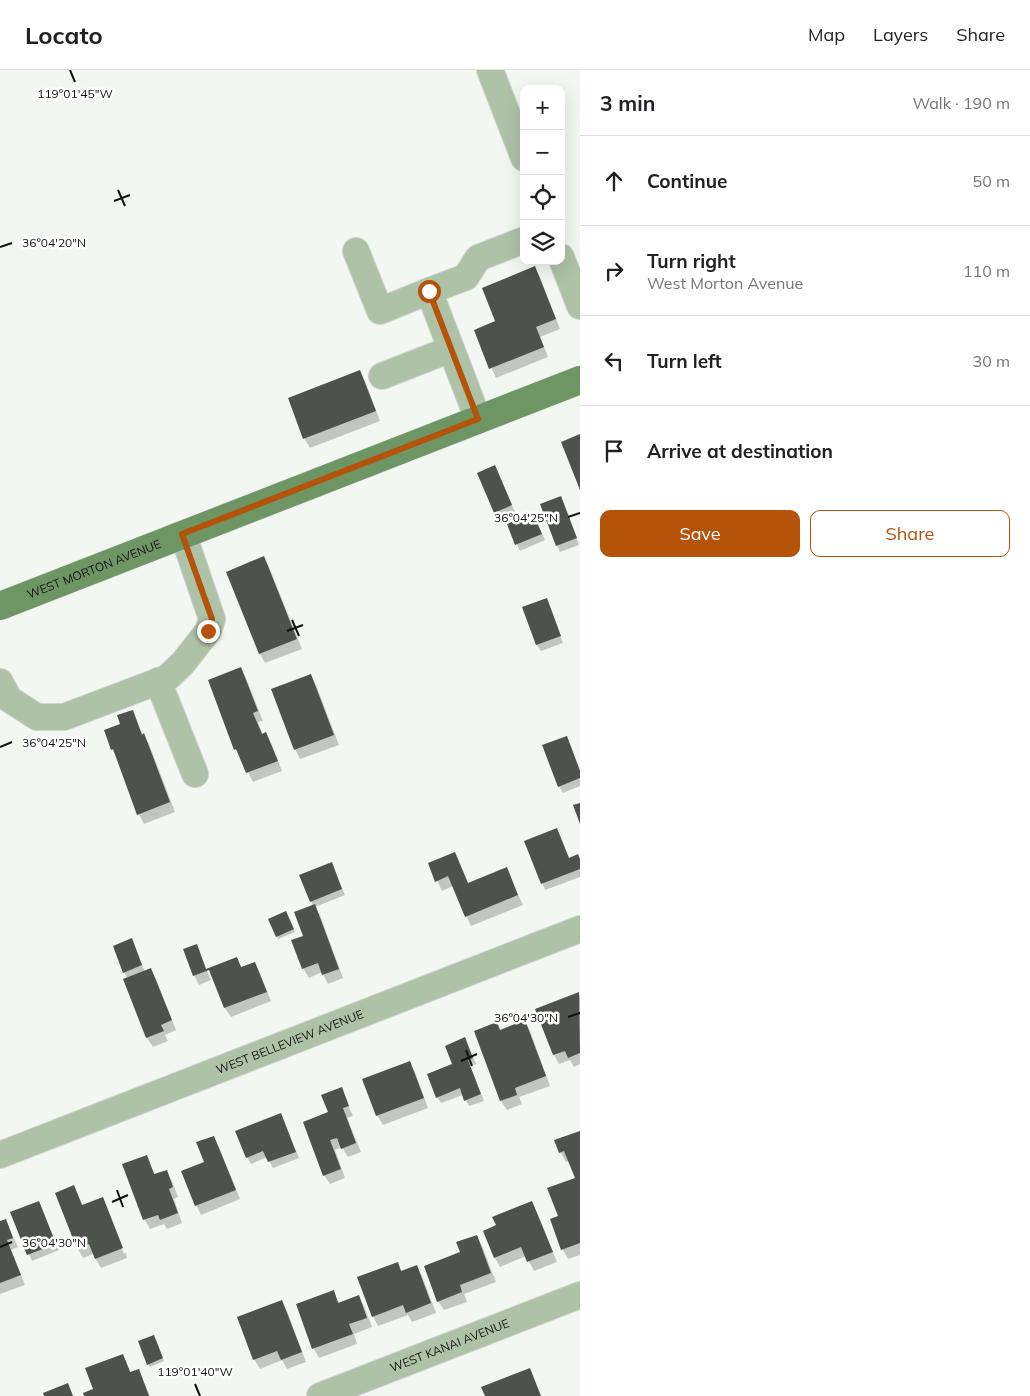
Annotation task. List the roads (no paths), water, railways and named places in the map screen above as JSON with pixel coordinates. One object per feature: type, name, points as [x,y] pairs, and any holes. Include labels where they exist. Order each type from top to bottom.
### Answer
[{"type":"main road","name":"WEST MORTON AVENUE","points":[[0,606],[580,380]]},
{"type":"street","points":[[490,70],[520,148]]},
{"type":"street","points":[[356,251],[380,311],[466,277],[478,258],[520,242]]},
{"type":"street","points":[[564,265],[580,306]]},
{"type":"street","points":[[429,291],[478,419]]},
{"type":"street","points":[[382,376],[451,348]]},
{"type":"street","points":[[0,682],[9,699],[37,716],[64,717],[167,678],[183,663],[208,631],[212,619],[182,534]]},
{"type":"street","points":[[158,681],[195,774]]},
{"type":"street","name":"WEST BELLEVIEW AVENUE","points":[[0,1155],[580,930]]},
{"type":"street","name":"WEST KANAI AVENUE","points":[[320,1396],[580,1295]]}]
